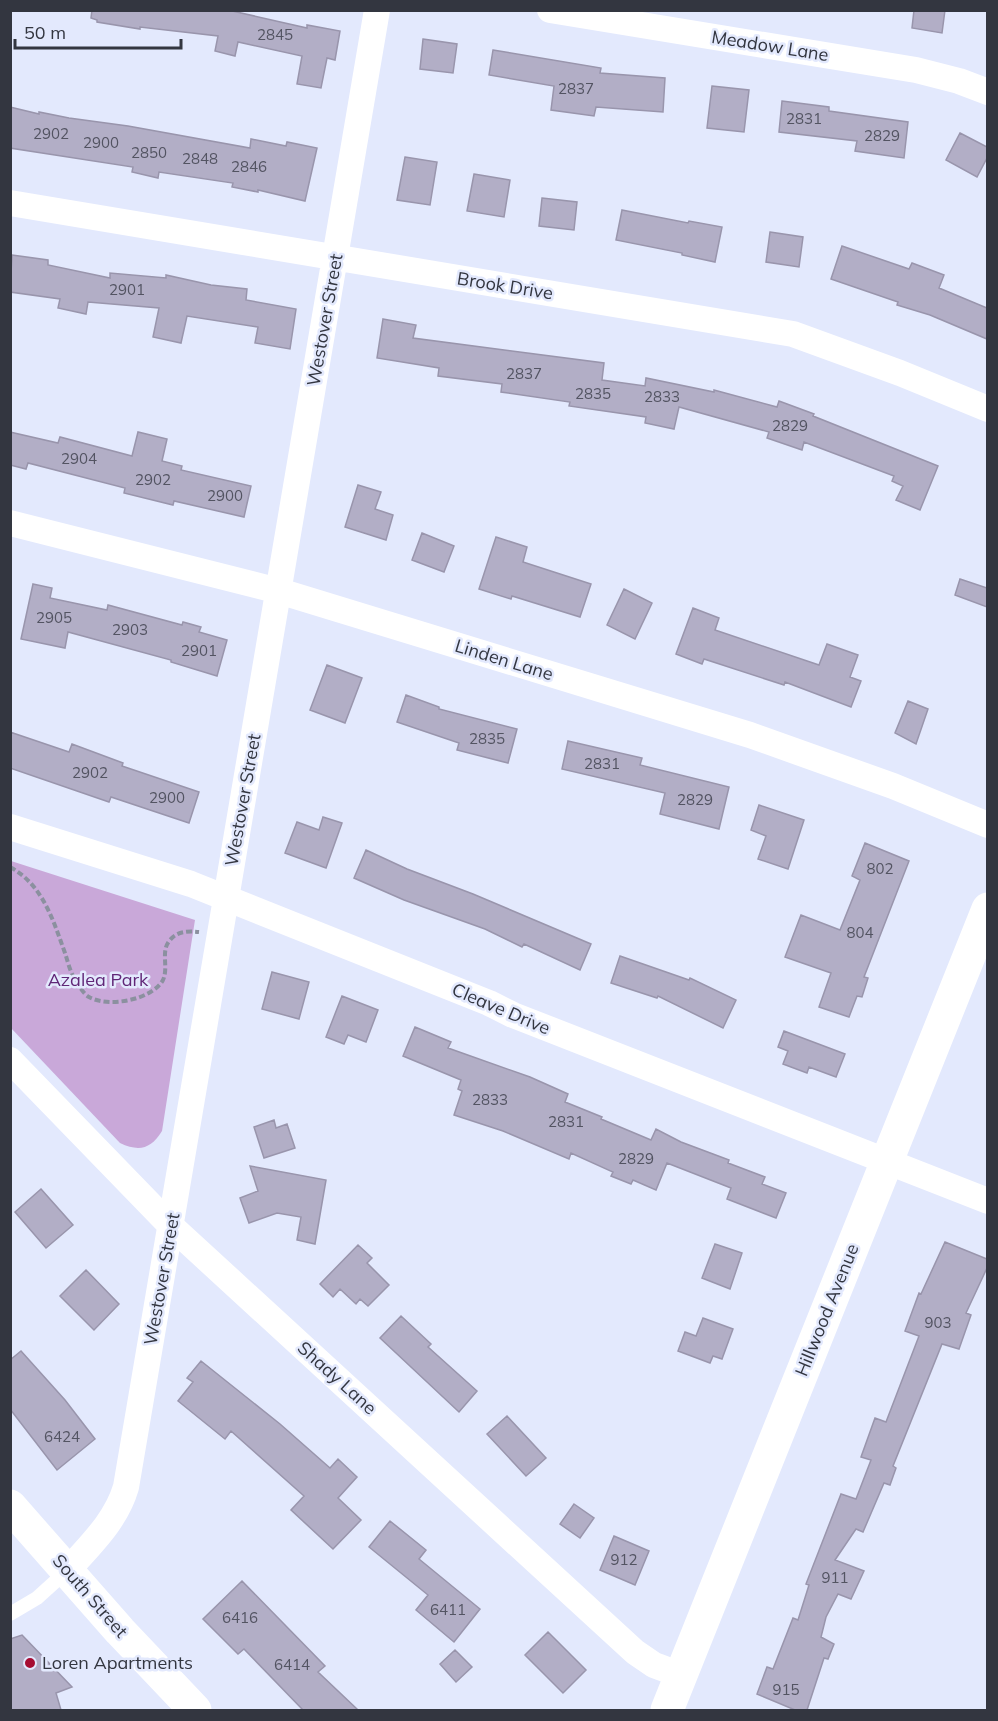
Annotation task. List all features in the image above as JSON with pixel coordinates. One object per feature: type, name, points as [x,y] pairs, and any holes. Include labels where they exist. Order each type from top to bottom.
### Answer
[{"type":"main road","name":"Hillwood Avenue","points":[[667,1710],[987,909]]},
{"type":"main road","name":"South Street","points":[[10,1506],[120,1631],[195,1710]]},
{"type":"street","name":"Westover Street","points":[[68,1570],[110,1523],[124,1495],[378,10]]},
{"type":"street","name":"Meadow Lane","points":[[550,10],[916,70],[959,81],[987,92]]},
{"type":"street","name":"Brook Drive","points":[[10,203],[793,334],[900,373],[987,409]]},
{"type":"street","name":"Linden Lane","points":[[10,523],[279,591],[750,735],[893,786],[987,825]]},
{"type":"street","name":"Cleave Drive","points":[[10,827],[191,884],[489,1003],[513,1015],[987,1201]]},
{"type":"street","name":"Shady Lane","points":[[10,1060],[171,1226],[635,1652],[654,1665],[681,1675]]},
{"type":"lane","points":[[10,1614],[37,1598],[68,1570]]},
{"type":"path","points":[[10,867],[21,873],[43,898],[73,977],[87,996],[102,1001],[123,1001],[149,995],[163,979],[166,947],[169,940],[177,934],[191,931],[220,935]]},
{"type":"green space","name":"Azalea Park","points":[[11,861],[195,920],[162,1131],[149,1145],[139,1148],[120,1143],[11,1028]]},
{"type":"building","points":[[92,10],[228,10],[307,28],[307,25],[340,31],[335,60],[327,58],[321,88],[297,84],[302,56],[238,42],[235,56],[215,51],[218,36],[140,27],[140,29],[97,22],[91,18]]},
{"type":"building","points":[[914,10],[945,10],[942,33],[912,28]]},
{"type":"building","points":[[423,39],[457,44],[453,73],[420,69]]},
{"type":"building","points":[[493,50],[601,68],[600,73],[665,78],[663,112],[596,107],[594,116],[551,110],[554,86],[489,75]]},
{"type":"building","points":[[712,86],[749,90],[744,132],[707,128]]},
{"type":"building","points":[[782,101],[829,107],[829,111],[908,122],[904,158],[855,151],[857,141],[779,132]]},
{"type":"building","points":[[10,107],[39,114],[39,112],[128,126],[250,148],[251,139],[286,146],[287,142],[317,148],[305,201],[258,190],[258,192],[232,187],[233,183],[159,172],[158,178],[132,172],[133,167],[10,148]]},
{"type":"building","points":[[960,133],[987,147],[987,158],[977,177],[946,160]]},
{"type":"building","points":[[405,157],[437,162],[430,205],[397,200]]},
{"type":"building","points":[[474,174],[510,180],[504,217],[467,211]]},
{"type":"building","points":[[542,198],[577,202],[574,230],[539,226]]},
{"type":"building","points":[[622,210],[722,227],[715,262],[616,240]]},
{"type":"building","points":[[770,232],[803,237],[799,267],[766,262]]},
{"type":"building","points":[[842,246],[909,269],[912,263],[944,275],[939,288],[987,308],[987,339],[930,315],[897,305],[898,302],[831,279]]},
{"type":"building","points":[[12,255],[48,260],[48,265],[110,278],[110,273],[166,278],[166,275],[211,285],[247,289],[246,300],[296,309],[290,349],[255,343],[258,327],[187,316],[181,343],[153,337],[159,308],[88,302],[86,314],[58,308],[60,299],[10,292]]},
{"type":"building","points":[[383,319],[416,325],[413,338],[604,363],[602,380],[645,386],[646,378],[714,392],[714,390],[777,407],[779,401],[938,466],[920,510],[896,500],[903,486],[892,481],[894,476],[804,442],[802,450],[767,438],[769,432],[679,407],[674,429],[645,423],[646,417],[569,406],[570,402],[501,392],[502,384],[438,376],[439,368],[377,358]]},
{"type":"building","points":[[10,432],[58,443],[60,437],[132,456],[138,432],[167,439],[162,461],[182,466],[181,470],[251,486],[244,517],[174,501],[173,505],[124,493],[125,488],[28,463],[26,469],[10,465]]},
{"type":"building","points":[[358,485],[381,492],[375,509],[393,515],[386,540],[345,527]]},
{"type":"building","points":[[422,533],[454,546],[444,572],[412,560]]},
{"type":"building","points":[[496,537],[527,547],[523,562],[591,584],[580,617],[512,596],[511,599],[479,589]]},
{"type":"building","points":[[960,579],[987,588],[987,607],[955,595]]},
{"type":"building","points":[[33,584],[52,588],[50,598],[107,610],[108,605],[182,625],[183,622],[201,627],[199,632],[227,640],[217,676],[171,662],[171,660],[68,632],[65,648],[21,639]]},
{"type":"building","points":[[624,589],[652,603],[635,639],[607,625]]},
{"type":"building","points":[[693,608],[719,618],[715,630],[819,665],[827,644],[858,655],[850,677],[861,681],[851,707],[785,682],[784,685],[704,659],[702,664],[676,654]]},
{"type":"building","points":[[327,665],[362,678],[345,723],[310,710]]},
{"type":"building","points":[[406,695],[439,707],[439,709],[517,729],[508,763],[457,750],[459,743],[397,722]]},
{"type":"building","points":[[908,701],[928,709],[916,744],[895,733]]},
{"type":"building","points":[[10,732],[69,752],[72,744],[123,763],[122,766],[199,792],[189,823],[111,797],[109,802],[10,768]]},
{"type":"building","points":[[568,741],[642,758],[640,765],[729,787],[719,829],[660,814],[665,793],[562,769]]},
{"type":"building","points":[[759,805],[804,820],[788,869],[758,859],[766,836],[751,830]]},
{"type":"building","points":[[323,817],[342,823],[326,868],[285,853],[297,822],[319,830]]},
{"type":"building","points":[[865,843],[909,861],[864,977],[868,978],[862,997],[857,996],[849,1017],[819,1007],[831,973],[785,957],[801,915],[840,930],[860,880],[852,876]]},
{"type":"building","points":[[366,850],[591,944],[580,970],[524,944],[522,947],[485,929],[404,900],[354,878]]},
{"type":"building","points":[[620,956],[689,980],[690,978],[736,1000],[723,1028],[658,996],[657,998],[611,983]]},
{"type":"building","points":[[272,972],[309,982],[299,1019],[262,1009]]},
{"type":"building","points":[[342,996],[378,1010],[366,1042],[348,1035],[344,1044],[326,1037]]},
{"type":"building","points":[[415,1027],[451,1042],[448,1048],[530,1077],[568,1094],[565,1102],[602,1117],[601,1119],[651,1140],[656,1129],[681,1142],[729,1160],[728,1163],[765,1177],[762,1184],[786,1193],[776,1218],[727,1199],[731,1188],[667,1163],[656,1190],[633,1180],[631,1184],[611,1176],[613,1172],[571,1153],[569,1159],[503,1131],[454,1115],[462,1091],[458,1089],[461,1080],[403,1056]]},
{"type":"building","points":[[784,1031],[845,1054],[836,1077],[809,1067],[807,1073],[783,1064],[788,1051],[778,1047]]},
{"type":"building","points":[[274,1120],[276,1128],[287,1124],[295,1148],[264,1158],[254,1127]]},
{"type":"building","points":[[250,1166],[326,1180],[315,1244],[297,1240],[301,1217],[277,1213],[249,1223],[240,1198],[258,1191]]},
{"type":"building","points":[[41,1189],[73,1225],[46,1248],[15,1212]]},
{"type":"building","points":[[945,1242],[987,1259],[987,1268],[966,1313],[971,1315],[959,1349],[942,1344],[893,1466],[896,1468],[890,1485],[884,1483],[863,1532],[856,1529],[835,1560],[864,1571],[851,1599],[838,1594],[826,1617],[821,1637],[834,1644],[828,1659],[824,1658],[807,1710],[795,1710],[757,1694],[767,1667],[773,1669],[793,1618],[798,1620],[809,1585],[806,1584],[841,1494],[856,1499],[871,1460],[861,1457],[875,1418],[886,1422],[919,1336],[905,1331],[919,1293],[921,1294]]},
{"type":"building","points":[[715,1244],[742,1253],[730,1289],[702,1278]]},
{"type":"building","points":[[358,1245],[372,1258],[367,1263],[389,1285],[368,1306],[360,1299],[356,1304],[340,1289],[333,1297],[320,1284]]},
{"type":"building","points":[[86,1270],[119,1304],[94,1330],[60,1296]]},
{"type":"building","points":[[401,1316],[431,1344],[428,1347],[477,1391],[459,1412],[380,1338]]},
{"type":"building","points":[[703,1318],[733,1329],[722,1359],[713,1356],[710,1363],[678,1351],[685,1332],[696,1336]]},
{"type":"building","points":[[21,1351],[65,1400],[95,1439],[57,1470],[10,1409],[10,1360]]},
{"type":"building","points":[[201,1361],[280,1424],[330,1468],[338,1459],[357,1477],[338,1498],[361,1520],[333,1549],[291,1510],[304,1496],[231,1431],[225,1439],[178,1401],[193,1382],[187,1378]]},
{"type":"building","points":[[507,1416],[546,1458],[526,1476],[487,1434]]},
{"type":"building","points":[[574,1504],[594,1518],[580,1538],[560,1524]]},
{"type":"building","points":[[390,1521],[426,1550],[419,1559],[480,1609],[454,1642],[416,1610],[428,1595],[369,1547]]},
{"type":"building","points":[[614,1536],[649,1551],[635,1585],[600,1570]]},
{"type":"building","points":[[242,1581],[325,1666],[318,1672],[358,1710],[303,1710],[244,1649],[238,1654],[203,1619]]},
{"type":"building","points":[[548,1632],[586,1670],[563,1693],[525,1655]]},
{"type":"building","name":"Loren Apartments","points":[[22,1635],[72,1687],[56,1693],[61,1710],[10,1710],[10,1639]]},
{"type":"building","points":[[455,1650],[472,1667],[456,1682],[440,1664]]},
{"type":"place","name":"Loren Apartments","points":[[30,1663]]}]
